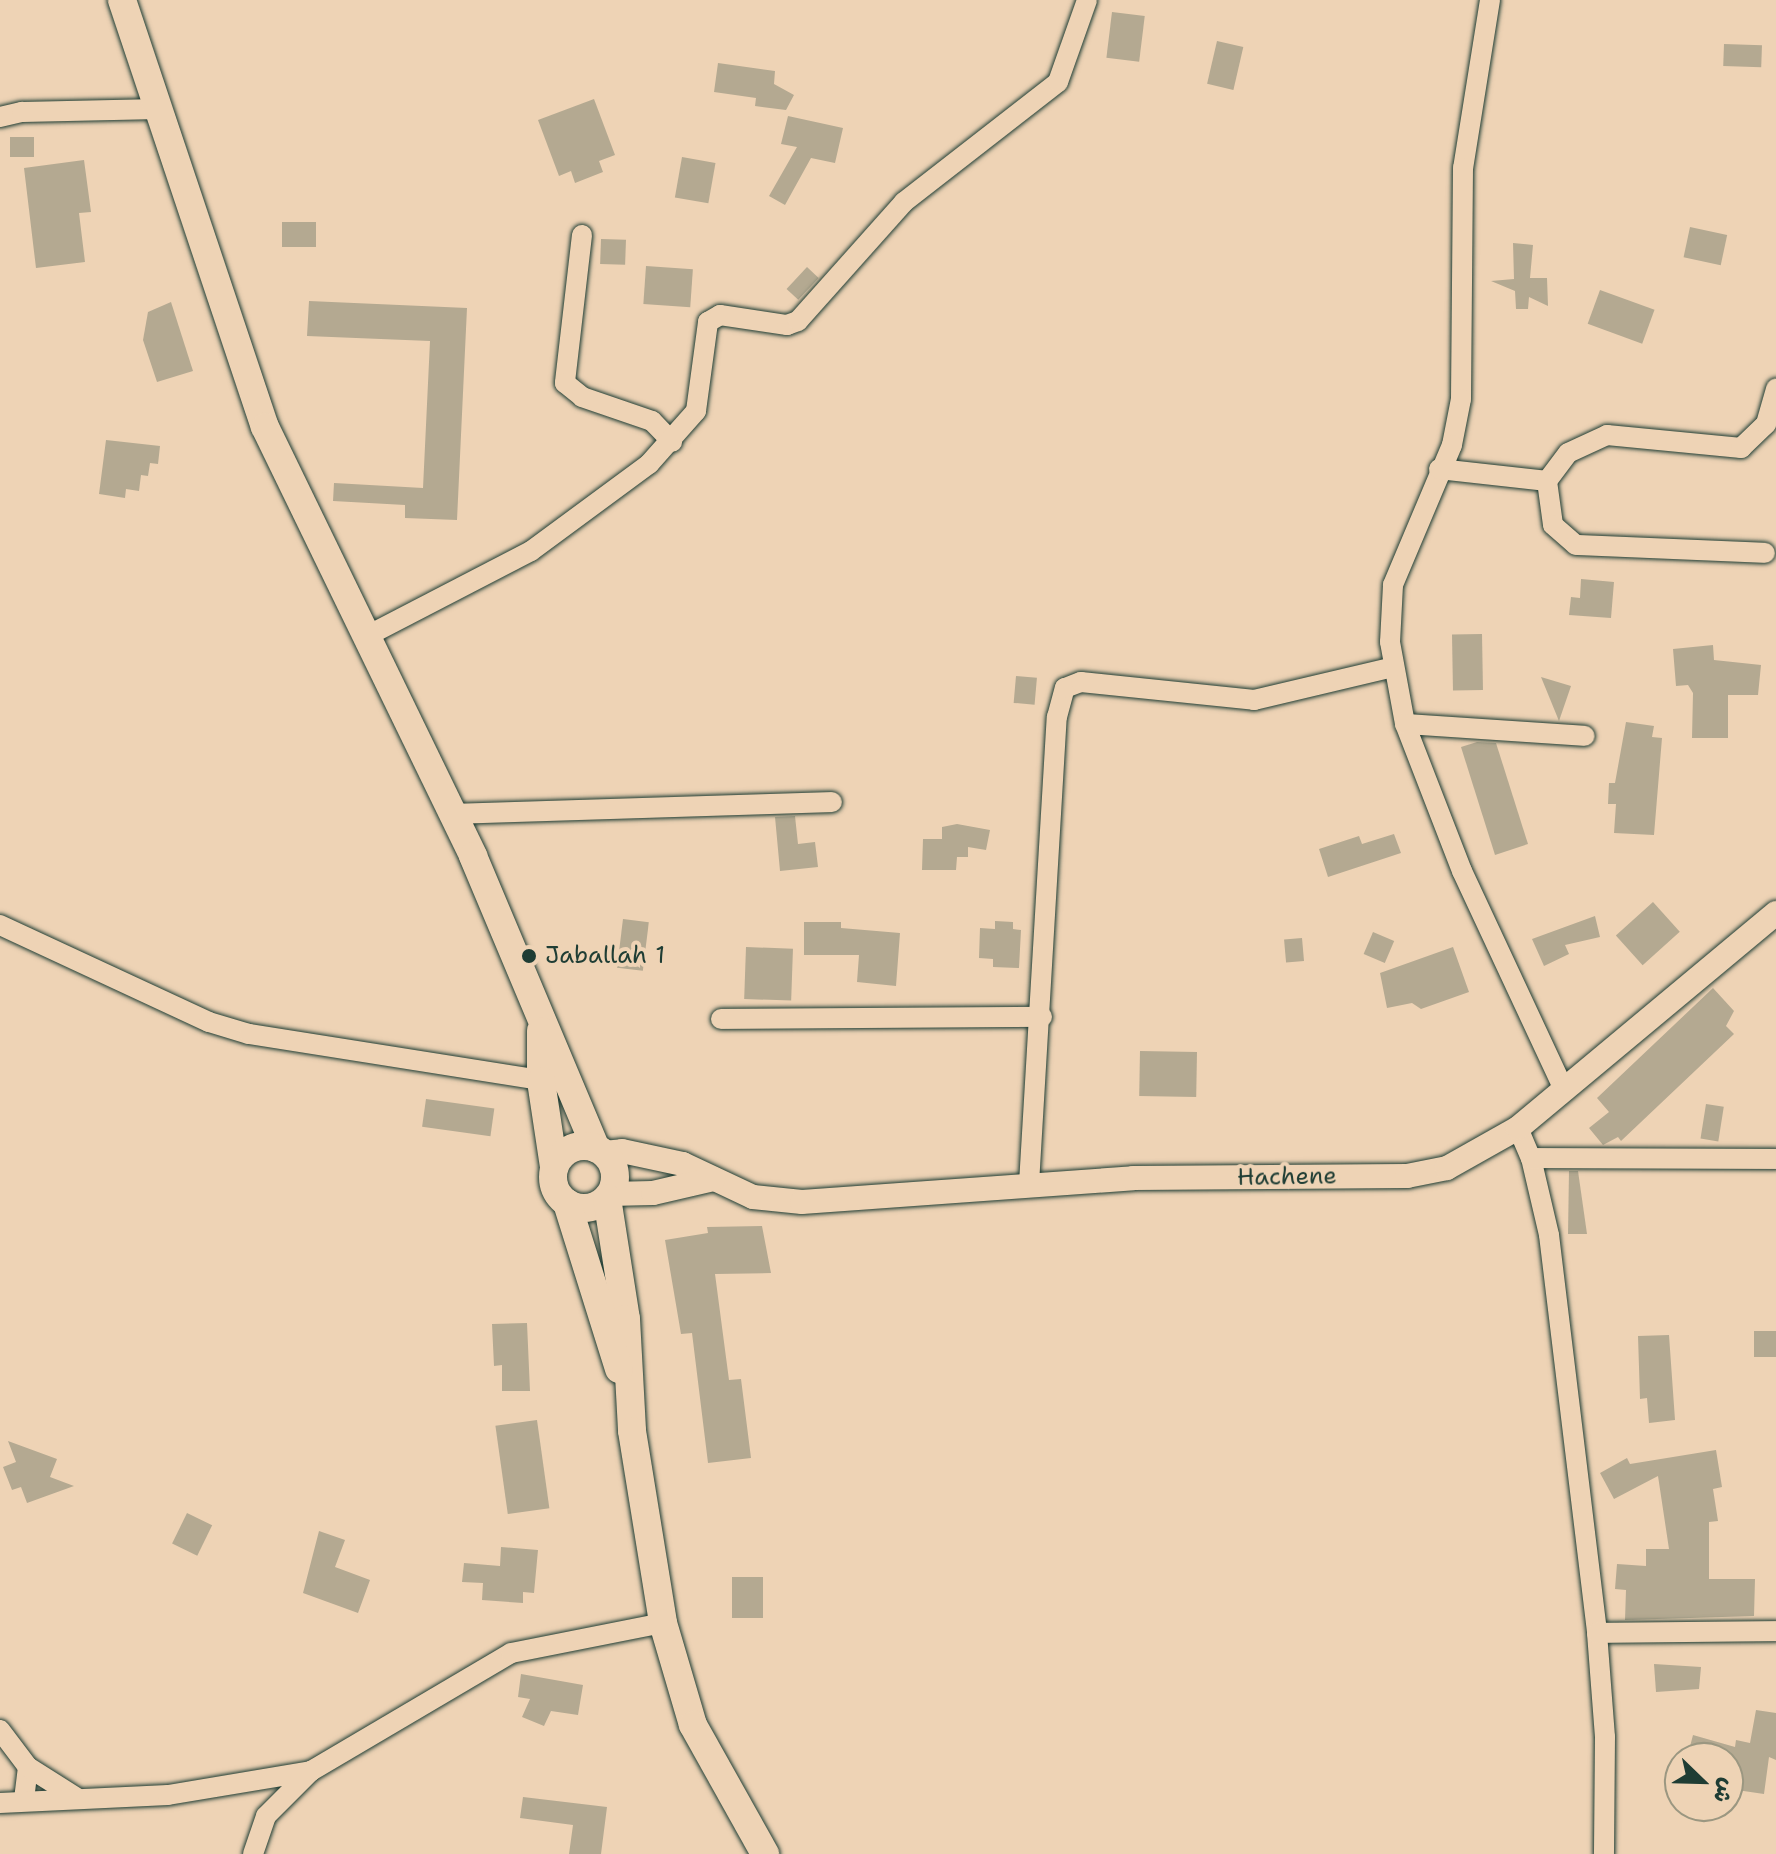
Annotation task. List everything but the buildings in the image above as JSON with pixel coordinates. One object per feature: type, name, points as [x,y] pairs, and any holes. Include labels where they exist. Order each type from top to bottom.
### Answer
[{"type":"main road","points":[[122,0],[265,427],[453,814],[541,1026],[555,1082],[554,1188],[567,1203],[627,1392]]},
{"type":"main road","points":[[555,1082],[615,1172],[608,1196],[626,1319],[627,1392],[663,1623],[693,1725],[765,1854]]},
{"type":"main road","points":[[554,1167],[566,1151],[600,1150]]},
{"type":"main road","points":[[567,1203],[580,1208],[608,1196]]},
{"type":"street","points":[[365,637],[531,551],[672,442],[696,411],[708,322],[720,315],[787,325],[798,321],[904,202],[1058,82],[1087,0]]},
{"type":"street","points":[[1490,0],[1463,168],[1461,399],[1452,445],[1439,469],[1393,585],[1394,667],[1405,724],[1462,871],[1563,1088]]},
{"type":"street","points":[[0,117],[22,112],[159,109]]},
{"type":"street","points":[[582,235],[565,383],[582,397],[652,421],[672,442]]},
{"type":"street","points":[[1765,553],[1576,545],[1553,525],[1547,481],[1568,453],[1607,435],[1741,448],[1766,424],[1776,388]]},
{"type":"street","points":[[1439,469],[1547,481]]},
{"type":"street","points":[[1029,1184],[1042,1017],[1057,717],[1065,688],[1081,682],[1254,700],[1394,667]]},
{"type":"street","points":[[1405,724],[1585,736]]},
{"type":"street","points":[[453,814],[832,802]]},
{"type":"street","name":"Hachene","points":[[600,1150],[622,1151],[683,1164],[753,1197],[802,1202],[1029,1184],[1407,1176],[1447,1168],[1518,1128],[1776,913]]},
{"type":"street","points":[[0,925],[209,1022],[249,1034],[555,1082]]},
{"type":"street","points":[[721,1019],[1042,1017]]},
{"type":"street","points":[[1518,1128],[1531,1158],[1549,1235],[1597,1633],[1605,1737],[1604,1854]]},
{"type":"street","points":[[1531,1158],[1776,1159]]},
{"type":"street","points":[[608,1196],[653,1193],[713,1179]]},
{"type":"street","points":[[253,1854],[266,1816],[311,1771],[511,1653],[663,1623]]},
{"type":"street","points":[[1597,1633],[1776,1631]]},
{"type":"street","points":[[0,1730],[28,1767],[81,1800]]},
{"type":"street","points":[[24,1801],[28,1767]]},
{"type":"street","points":[[0,1803],[218,1789],[311,1771]]},
{"type":"place","name":"Jaballah 1","points":[[529,956]]}]
